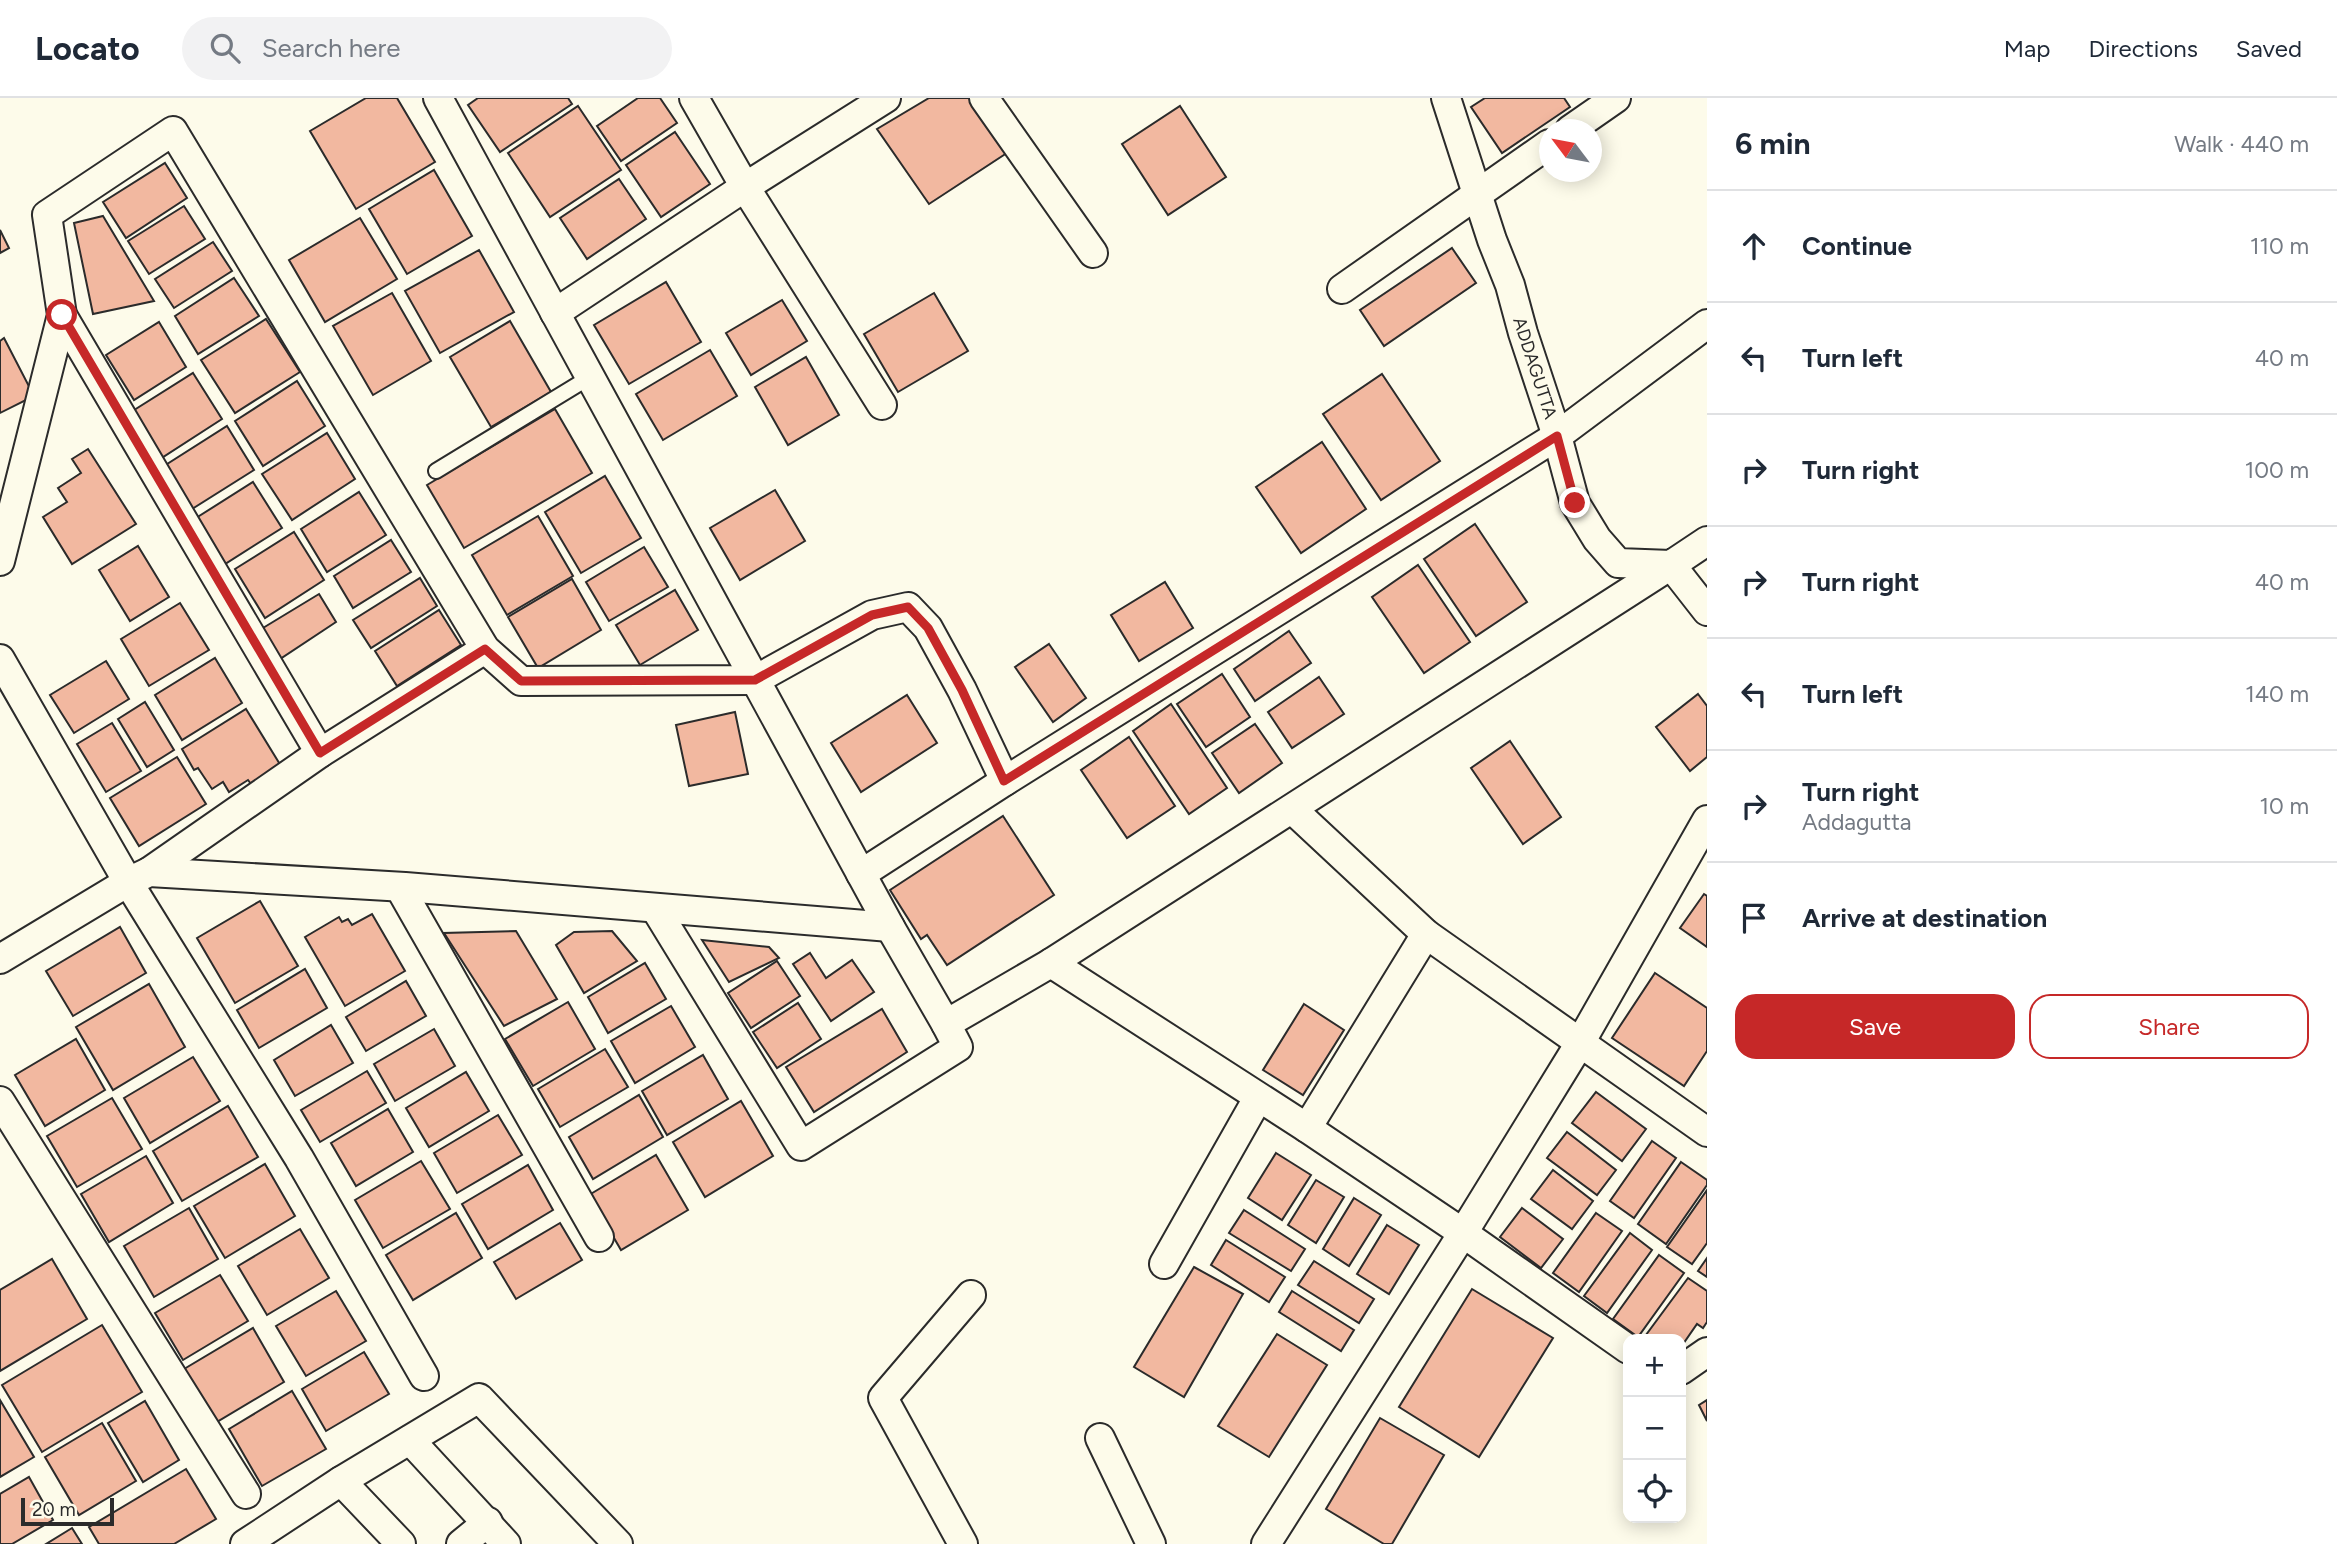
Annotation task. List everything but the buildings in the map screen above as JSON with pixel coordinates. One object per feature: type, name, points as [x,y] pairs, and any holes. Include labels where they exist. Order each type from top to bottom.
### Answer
[{"type":"street","points":[[438,98],[958,1047],[801,1146],[655,908]]},
{"type":"street","points":[[694,98],[745,187],[882,405]]},
{"type":"street","points":[[555,313],[745,187],[886,98]]},
{"type":"street","points":[[984,98],[1093,253]]},
{"type":"street","name":"ADDAGUTTA","points":[[1446,98],[1510,285],[1575,503],[1597,538],[1618,563],[1671,565]]},
{"type":"street","points":[[1586,119],[1616,98]]},
{"type":"street","points":[[320,753],[62,315],[47,215],[173,131],[485,649],[521,681],[755,680],[872,615],[908,607],[928,628],[962,690],[1004,781]]},
{"type":"street","points":[[1342,289],[1539,151]]},
{"type":"street","points":[[0,561],[62,315]]},
{"type":"street","points":[[861,874],[1004,781],[1557,436],[1707,324]]},
{"type":"street","points":[[946,1024],[1051,963],[1707,541]]},
{"type":"street","points":[[1671,565],[1707,611]]},
{"type":"street","points":[[0,958],[138,877],[320,753],[485,649]]},
{"type":"street","points":[[0,659],[138,877],[424,1376]]},
{"type":"street","points":[[1293,809],[1426,934],[1707,1132]]},
{"type":"street","points":[[1266,1544],[1464,1233],[1580,1043],[1707,820]]},
{"type":"street","points":[[138,877],[400,888],[890,927]]},
{"type":"street","points":[[400,888],[599,1237]]},
{"type":"street","points":[[1307,1128],[1426,934]]},
{"type":"street","points":[[1051,963],[1307,1128],[1464,1233],[1623,1345]]},
{"type":"street","points":[[1164,1264],[1258,1098]]},
{"type":"street","points":[[0,1101],[246,1494]]},
{"type":"street","points":[[963,1544],[883,1398],[971,1295]]},
{"type":"street","points":[[1686,1367],[1707,1352]]},
{"type":"street","points":[[257,1541],[341,1481],[479,1398],[618,1544]]},
{"type":"street","points":[[1100,1438],[1151,1544]]},
{"type":"street","points":[[410,1440],[506,1544]]},
{"type":"street","points":[[341,1481],[401,1544]]},
{"type":"street","points":[[461,1544],[488,1522]]},
{"type":"lane","points":[[436,471],[590,377]]},
{"type":"route","points":[[62,315],[320,753],[485,649],[521,681],[755,680],[872,615],[908,607],[928,628],[962,690],[1004,781],[1557,436],[1575,503]]}]
